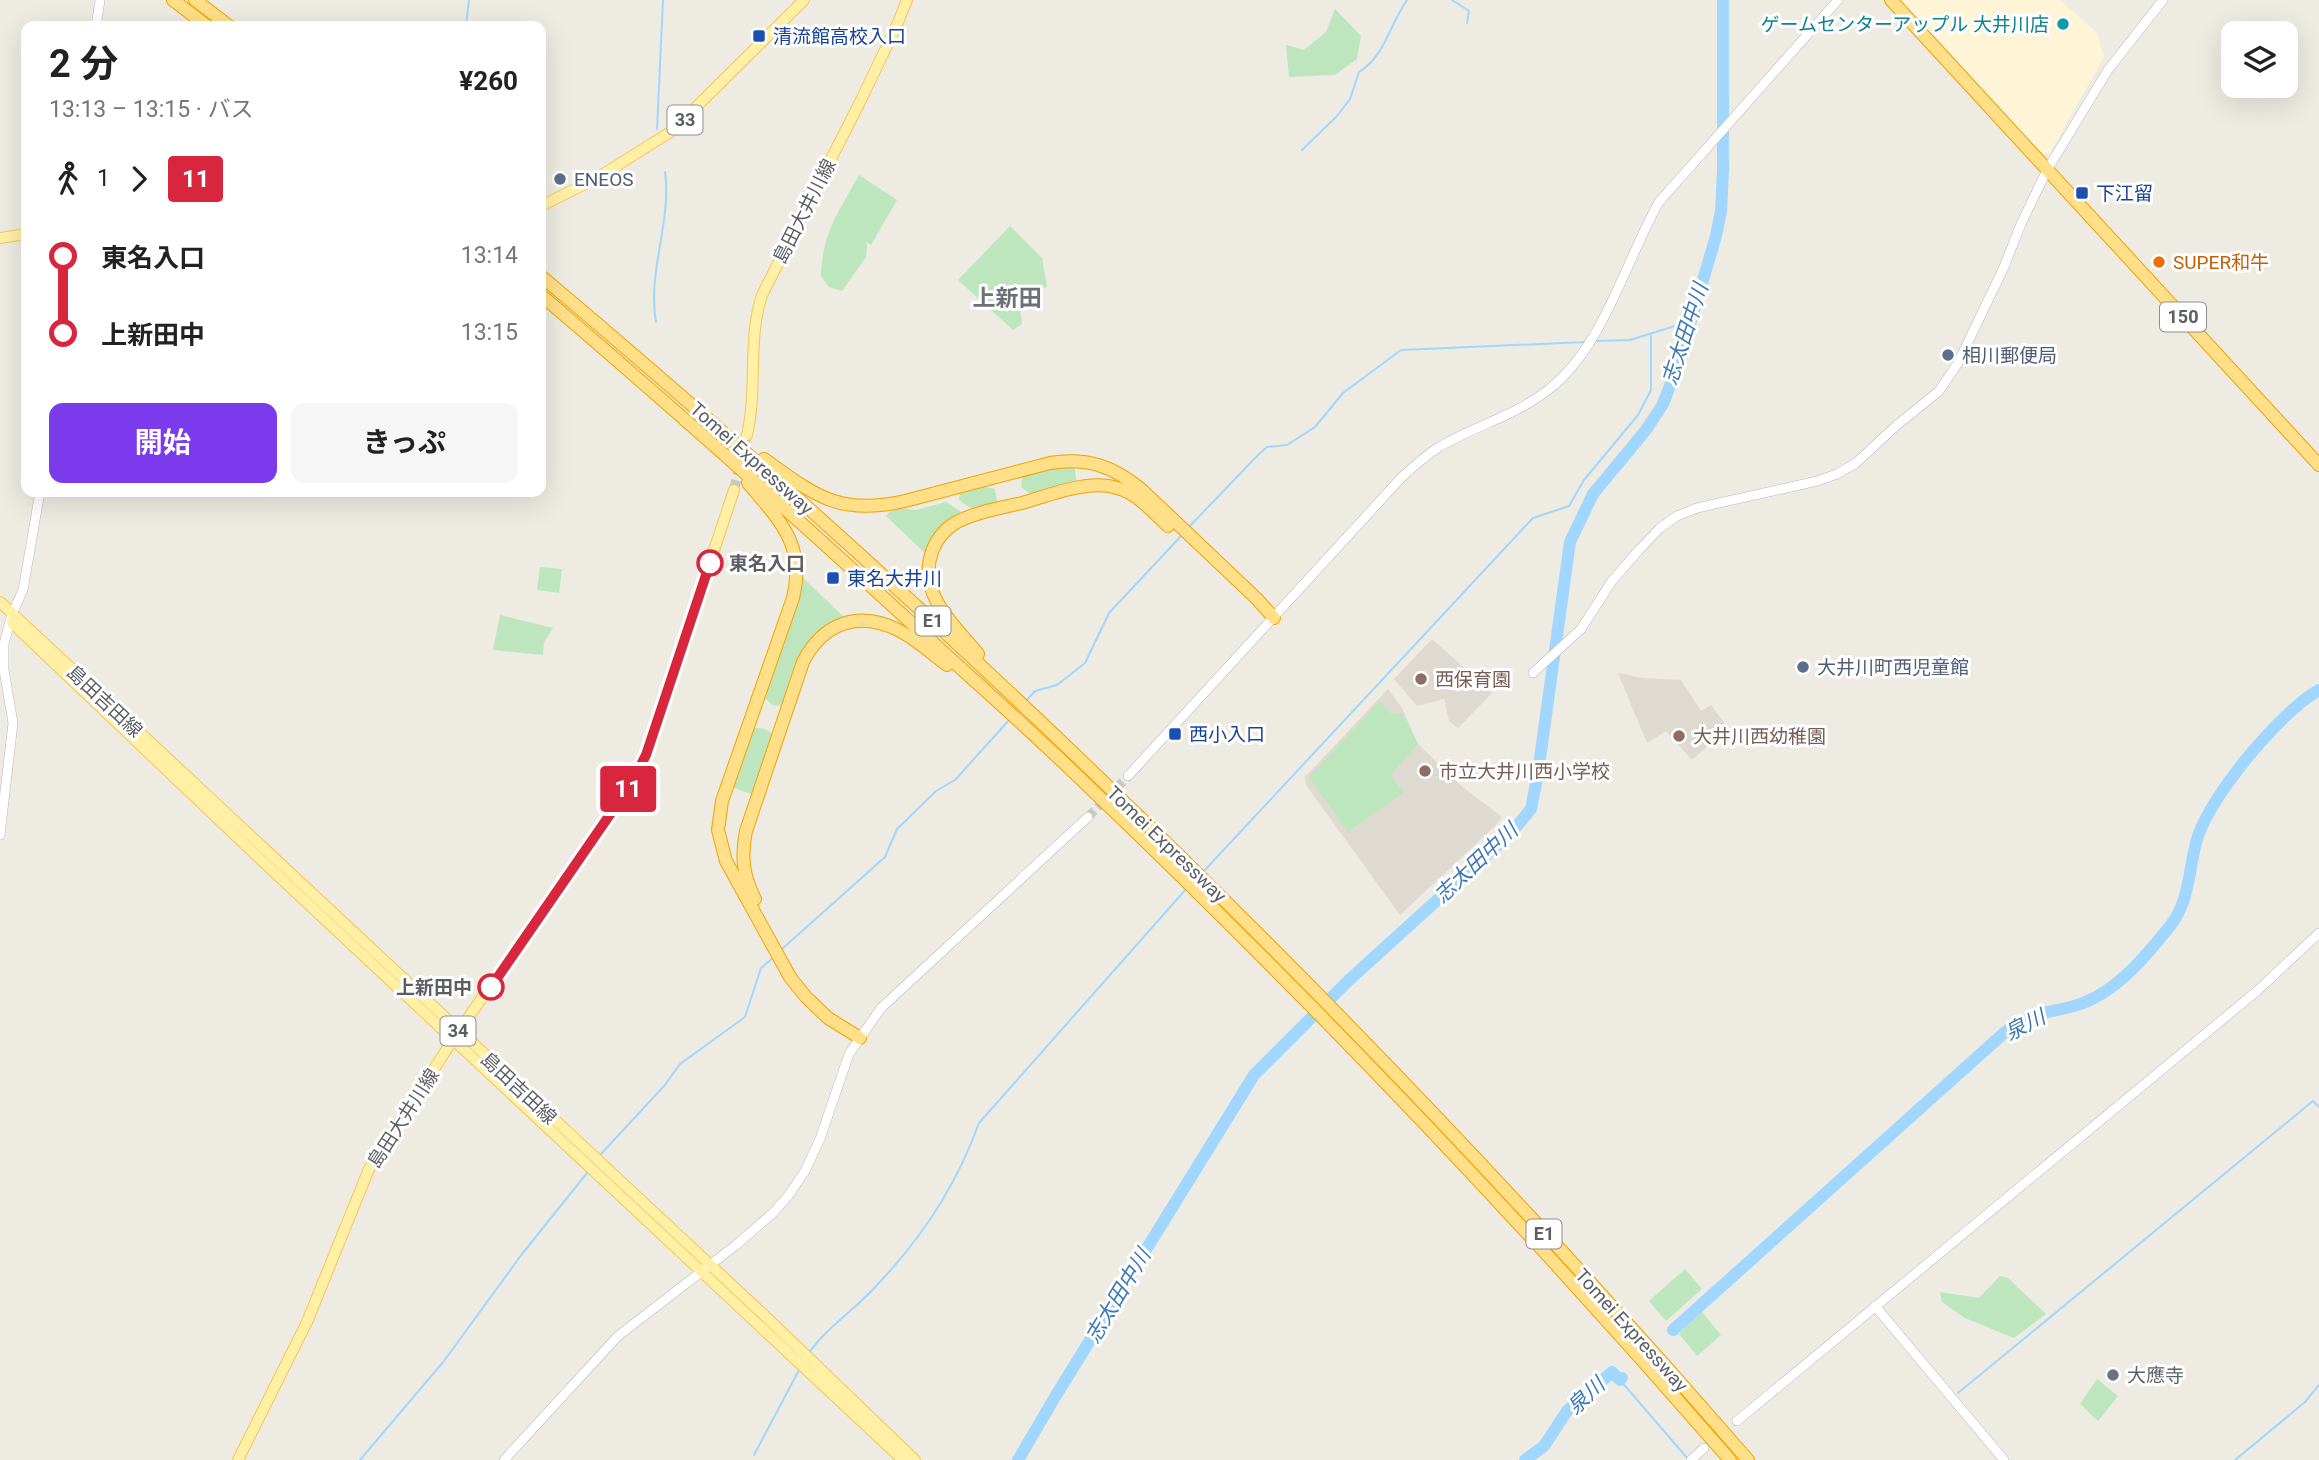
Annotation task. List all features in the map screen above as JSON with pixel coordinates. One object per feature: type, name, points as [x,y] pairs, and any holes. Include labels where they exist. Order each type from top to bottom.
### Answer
[{"type":"highway","points":[[173,0],[200,21]]},
{"type":"highway","points":[[195,0],[222,21]]},
{"type":"highway","name":"150","points":[[1891,0],[2319,465]]},
{"type":"highway","name":"Tomei Expressway","points":[[546,280],[715,424],[1011,692],[1223,899],[1730,1460]]},
{"type":"highway","name":"Tomei Expressway","points":[[546,299],[822,540],[1087,784],[1303,989]]},
{"type":"highway","points":[[670,405],[741,475],[778,519],[791,541],[797,563],[793,598],[722,801],[718,830],[722,851],[731,872],[798,987],[828,1018],[860,1038]]},
{"type":"highway","points":[[715,424],[806,488],[829,500],[849,506],[884,506],[1061,461],[1096,463],[1121,474],[1142,490],[1257,598],[1274,618]]},
{"type":"highway","points":[[1011,692],[946,615],[934,596],[929,579],[932,551],[947,530],[961,521],[996,510],[1086,487],[1118,488],[1136,498],[1252,603],[1274,618]]},
{"type":"highway","points":[[860,1038],[817,999],[798,976],[750,889],[744,870],[746,831],[803,662],[819,637],[834,627],[852,621],[874,623],[907,635],[1000,705]]},
{"type":"highway","name":"Tomei Expressway","points":[[1331,1018],[1474,1156],[1748,1460]]},
{"type":"main road","name":"33","points":[[546,203],[597,178],[672,131],[804,0]]},
{"type":"main road","name":"島田大井川線","points":[[747,435],[752,410],[754,323],[762,295],[885,50],[907,0]]},
{"type":"main road","points":[[0,238],[21,235]]},
{"type":"main road","name":"島田大井川線","points":[[238,1460],[307,1322],[369,1169],[456,1035],[621,802],[646,755],[734,490]]},
{"type":"main road","name":"島田吉田線","points":[[0,602],[11,618],[705,1268],[903,1460]]},
{"type":"main road","name":"島田吉田線","points":[[0,612],[11,618]]},
{"type":"main road","name":"島田吉田線","points":[[705,1268],[764,1315],[915,1460]]},
{"type":"street","points":[[97,21],[100,0]]},
{"type":"street","points":[[1128,776],[1401,478],[1439,447],[1526,405],[1549,390],[1567,372],[1592,338],[1659,202],[1838,0]]},
{"type":"street","points":[[1534,673],[1581,629],[1612,581],[1638,551],[1660,528],[1677,516],[1698,508],[1837,474],[1856,463],[1939,391],[1964,351],[2047,170],[2108,70],[2163,0]]},
{"type":"street","points":[[0,835],[13,723],[3,657],[11,618],[23,590],[39,497]]},
{"type":"street","points":[[504,1460],[618,1336],[774,1212],[799,1181],[820,1139],[849,1054],[881,1008],[1088,817]]},
{"type":"street","points":[[1737,1421],[2257,991],[2319,933]]},
{"type":"street","points":[[1875,1306],[2004,1460]]},
{"type":"street","points":[[1692,1459],[1704,1448]]},
{"type":"shaded area","points":[[1902,0],[2060,0],[2097,33],[2104,57],[2049,154],[2041,152]]},
{"type":"shaded area","points":[[1432,639],[1492,693],[1458,728],[1449,721],[1444,699],[1417,706],[1394,679]]},
{"type":"shaded area","points":[[1618,673],[1642,678],[1681,680],[1701,711],[1711,705],[1728,728],[1692,760],[1666,731],[1647,743]]},
{"type":"shaded area","points":[[1388,689],[1402,708],[1418,744],[1460,785],[1502,817],[1400,915],[1306,785],[1305,777]]},
{"type":"green space","points":[[1335,9],[1361,36],[1357,59],[1335,75],[1289,77],[1286,45],[1304,50],[1326,32]]},
{"type":"green space","points":[[859,175],[897,200],[871,245],[865,241],[866,257],[842,291],[829,287],[821,276],[822,261],[833,223]]},
{"type":"green space","points":[[1010,226],[1042,258],[1047,287],[1018,290],[1022,324],[1013,330],[958,280]]},
{"type":"green space","points":[[1074,464],[1077,485],[1033,496],[1021,487],[1022,478],[1028,473]]},
{"type":"green space","points":[[981,486],[995,489],[997,501],[989,508],[975,511],[959,500],[960,492]]},
{"type":"green space","points":[[946,502],[960,511],[961,516],[926,554],[886,516],[894,507],[916,510]]},
{"type":"green space","points":[[540,567],[562,569],[559,593],[537,590]]},
{"type":"green space","points":[[803,578],[844,617],[819,631],[798,665],[787,701],[779,706],[772,705],[764,697],[764,691]]},
{"type":"green space","points":[[500,615],[553,628],[544,642],[543,655],[493,650]]},
{"type":"green space","points":[[1380,701],[1391,714],[1403,714],[1418,744],[1391,774],[1403,793],[1348,832],[1309,777]]},
{"type":"green space","points":[[750,730],[767,730],[774,739],[754,795],[731,787]]},
{"type":"green space","points":[[1685,1269],[1702,1289],[1666,1321],[1649,1301]]},
{"type":"green space","points":[[2000,1276],[2008,1278],[2046,1314],[2014,1338],[1965,1318],[1942,1302],[1940,1292],[1979,1298]]},
{"type":"green space","points":[[1701,1311],[1721,1335],[1697,1356],[1679,1334]]},
{"type":"green space","points":[[2097,1379],[2118,1396],[2098,1421],[2080,1404]]},
{"type":"waterway","points":[[467,21],[469,0]]},
{"type":"waterway","points":[[657,129],[663,0]]},
{"type":"waterway","points":[[1302,150],[1337,116],[1350,99],[1359,72],[1381,49],[1407,0]]},
{"type":"waterway","points":[[1452,0],[1469,11],[1467,23]]},
{"type":"waterway","name":"志太田中川","points":[[1018,1460],[1254,1075],[1348,981],[1511,833],[1531,809],[1570,542],[1593,494],[1646,430],[1663,404],[1678,365],[1716,236],[1721,211],[1723,170],[1723,0]]},
{"type":"waterway","points":[[656,322],[655,284],[665,209],[665,172]]},
{"type":"waterway","points":[[1594,341],[1630,340],[1691,321]]},
{"type":"waterway","points":[[1203,872],[1533,518],[1569,506],[1584,480],[1638,415],[1651,390],[1651,336]]},
{"type":"waterway","points":[[1188,528],[1267,447],[1287,445],[1315,427],[1343,393],[1401,350],[1585,342]]},
{"type":"waterway","points":[[1025,702],[1035,691],[1057,685],[1085,663],[1109,613],[1182,535]]},
{"type":"waterway","name":"泉川","points":[[1673,1330],[2004,1033],[2033,1016],[2077,1005],[2096,997],[2120,981],[2152,948],[2177,916],[2185,894],[2198,836],[2217,798],[2268,734],[2303,701],[2319,690]]},
{"type":"waterway","points":[[782,949],[885,857],[897,829],[936,791],[955,780],[1010,719]]},
{"type":"waterway","points":[[809,1353],[815,1344],[877,1285],[909,1248],[949,1189],[979,1123],[1187,888]]},
{"type":"waterway","points":[[601,1154],[664,1086],[680,1064],[745,1017],[761,968],[773,958]]},
{"type":"waterway","points":[[1958,1393],[2313,1101],[2319,1107]]},
{"type":"waterway","points":[[360,1460],[444,1361],[522,1254],[587,1173]]},
{"type":"waterway","points":[[754,1455],[799,1370]]},
{"type":"waterway","name":"泉川","points":[[1525,1460],[1544,1446],[1567,1411],[1612,1372],[1620,1380],[1622,1378]]},
{"type":"waterway","points":[[1620,1380],[1688,1459]]},
{"type":"waterway","points":[[2235,1460],[2305,1402],[2319,1385]]},
{"type":"tunnel","points":[[734,490],[747,435]]},
{"type":"tunnel","points":[[1088,817],[1128,776]]},
{"type":"bus line","name":"11","points":[[491,987],[621,802],[646,755],[710,563]]},
{"type":"place","name":"ゲームセンターアップル 大井川店","points":[[2063,24]]},
{"type":"place","name":"清流館高校入口","points":[[759,36]]},
{"type":"place","name":"ENEOS","points":[[560,179]]},
{"type":"place","name":"下江留","points":[[2082,193]]},
{"type":"place","name":"SUPER和牛","points":[[2159,262]]},
{"type":"place","name":"相川郵便局","points":[[1948,355]]},
{"type":"place","name":"東名入口","points":[[710,563]]},
{"type":"place","name":"東名大井川","points":[[833,578]]},
{"type":"place","name":"大井川町西児童館","points":[[1803,667]]},
{"type":"place","name":"西保育園","points":[[1421,679]]},
{"type":"place","name":"西小入口","points":[[1175,734]]},
{"type":"place","name":"大井川西幼稚園","points":[[1679,736]]},
{"type":"place","name":"市立大井川西小学校","points":[[1425,771]]},
{"type":"place","name":"上新田中","points":[[491,987]]},
{"type":"place","name":"大應寺","points":[[2113,1375]]},
{"type":"district","name":"上新田","points":[[1007,298]]}]
